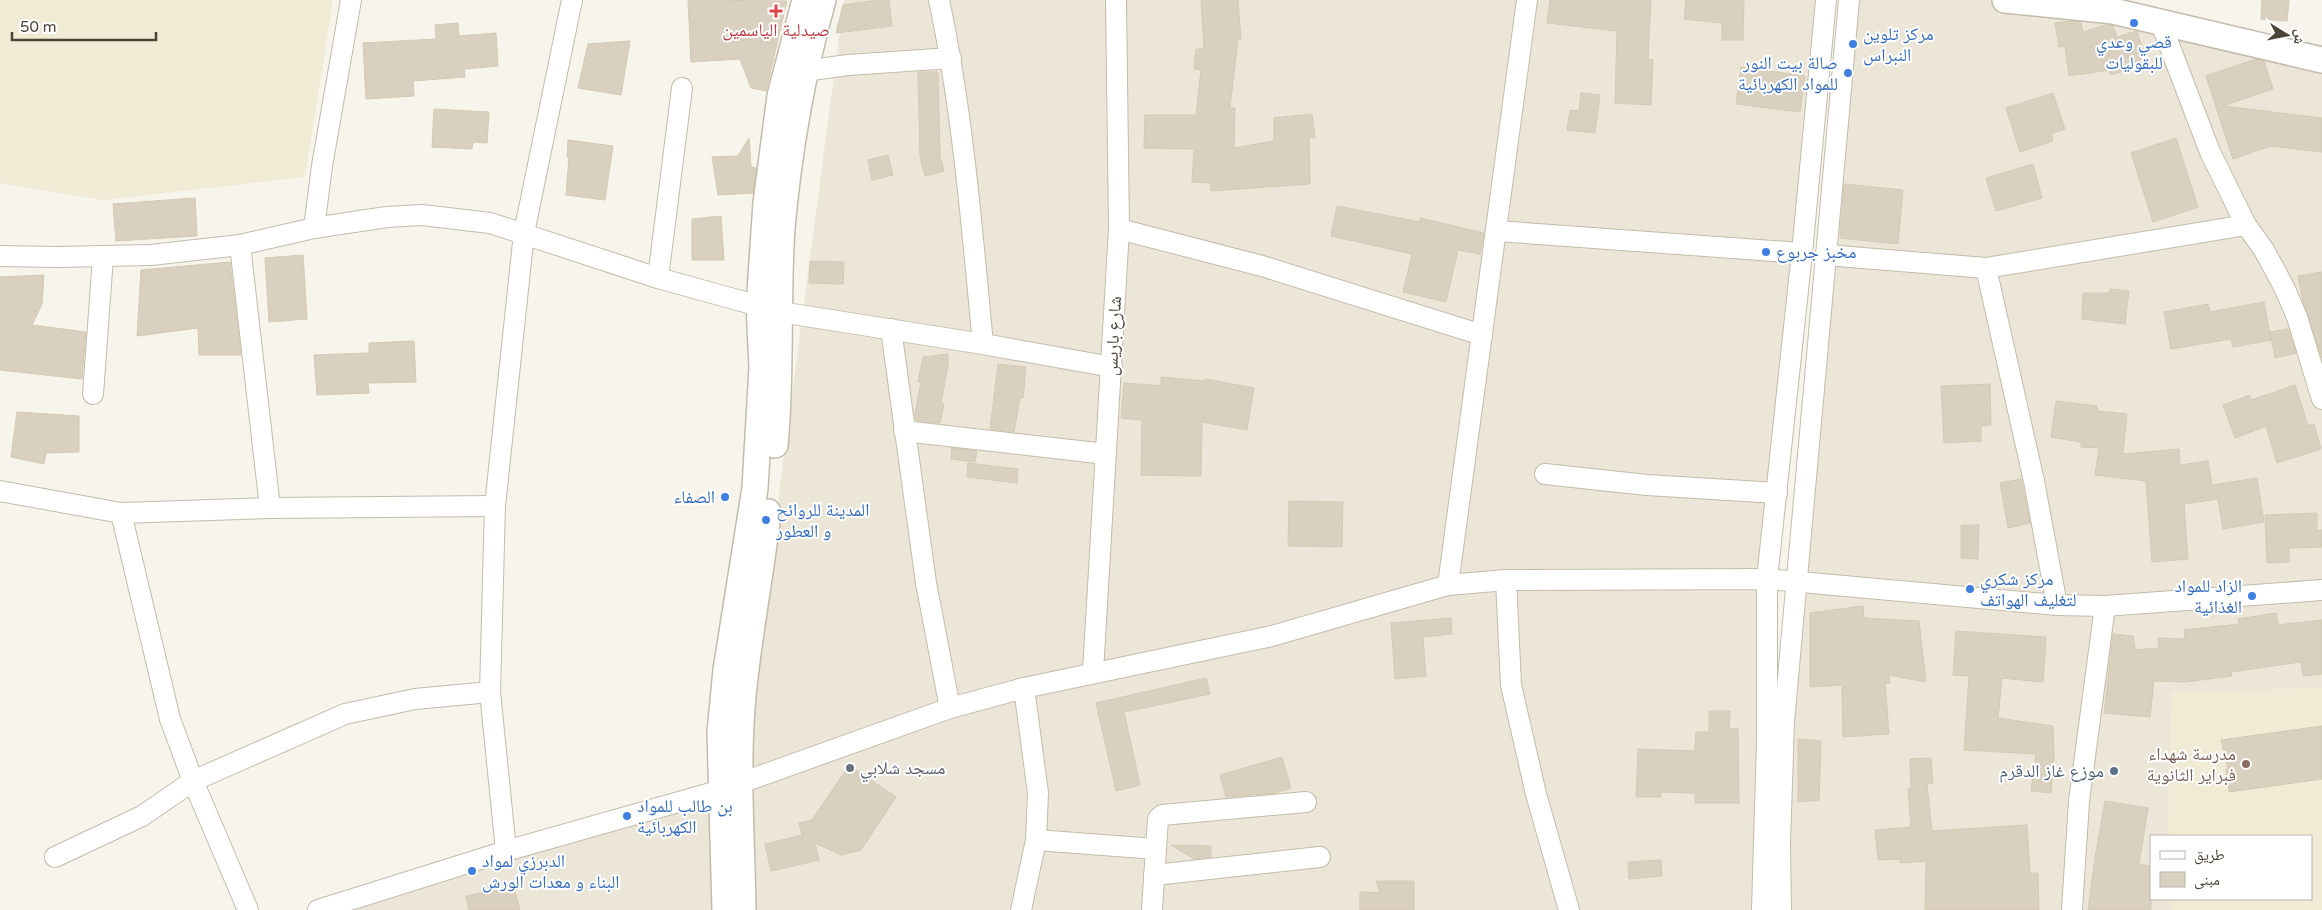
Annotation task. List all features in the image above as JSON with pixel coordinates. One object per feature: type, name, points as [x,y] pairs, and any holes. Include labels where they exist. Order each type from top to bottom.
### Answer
[{"type":"street","points":[[314,228],[322,166],[351,0]]},
{"type":"street","points":[[506,851],[490,692],[495,506],[524,233],[572,0]]},
{"type":"street","points":[[770,309],[766,203],[780,96],[805,0]]},
{"type":"street","points":[[743,910],[731,786],[720,732],[726,670],[756,488],[762,367],[785,203],[790,149],[804,71],[823,0]]},
{"type":"street","points":[[939,0],[951,58],[970,206],[983,344]]},
{"type":"street","name":"شارع باريس","points":[[1093,672],[1119,230],[1116,0]]},
{"type":"street","points":[[1448,586],[1527,0]]},
{"type":"street","points":[[1762,910],[1767,741],[1767,579],[1802,253],[1826,0]]},
{"type":"street","points":[[1781,910],[1784,722],[1795,581],[1849,0]]},
{"type":"street","points":[[2005,0],[2110,6],[2160,21],[2322,60]]},
{"type":"street","points":[[2160,21],[2210,152],[2246,225],[2264,250],[2284,287],[2297,317],[2322,399]]},
{"type":"street","points":[[804,71],[848,65],[951,58]]},
{"type":"street","points":[[658,278],[682,88]]},
{"type":"street","points":[[0,256],[103,257],[151,255],[240,245],[314,228],[387,217],[422,214],[490,223],[658,278],[770,309],[983,344],[1112,368]]},
{"type":"street","points":[[1826,255],[1986,268],[2246,225]]},
{"type":"street","points":[[1119,230],[1262,266],[1482,335]]},
{"type":"street","points":[[1497,231],[1802,253]]},
{"type":"street","points":[[240,245],[270,508]]},
{"type":"street","points":[[93,394],[103,257]]},
{"type":"street","points":[[1986,268],[2034,481],[2057,605]]},
{"type":"street","points":[[891,330],[926,583],[950,708]]},
{"type":"street","points":[[904,431],[1106,454]]},
{"type":"street","points":[[1545,474],[1647,485],[1777,493]]},
{"type":"street","points":[[0,491],[121,512],[270,508],[495,506]]},
{"type":"street","points":[[121,512],[170,719],[193,781],[248,910]]},
{"type":"street","points":[[318,910],[506,851],[731,786],[950,708],[1093,672],[1272,636],[1448,586],[1506,580],[1767,579],[2057,605],[2105,606],[2322,590]]},
{"type":"street","points":[[1506,580],[1511,685],[1536,794],[1569,910]]},
{"type":"street","points":[[2072,910],[2079,801],[2105,606]]},
{"type":"street","points":[[1022,910],[1036,840],[1038,793],[1024,688]]},
{"type":"street","points":[[55,857],[142,816],[193,781],[344,714],[415,699],[490,692]]},
{"type":"street","points":[[725,910],[731,786]]},
{"type":"street","points":[[1152,910],[1158,819],[1162,815],[1306,802]]},
{"type":"street","points":[[1036,840],[1156,849]]},
{"type":"street","points":[[1154,875],[1320,857]]},
{"type":"shaded area","points":[[0,0],[333,0],[305,177],[103,200],[0,183]]},
{"type":"shaded area","points":[[844,0],[1825,0],[1764,583],[1760,910],[744,910],[741,782]]},
{"type":"shaded area","points":[[1849,0],[2004,0],[2322,61],[2322,589],[2094,614],[2322,594],[2322,910],[1786,910],[1795,581]]},
{"type":"shaded area","name":"مدرسة شهداء فبراير الثانوية","points":[[2322,688],[2322,910],[2171,910],[2170,900],[2312,900],[2312,835],[2168,835],[2171,692]]},
{"type":"shaded area","points":[[720,791],[723,910],[323,910]]},
{"type":"building","points":[[688,0],[787,1],[766,91],[751,88],[740,59],[691,62]]},
{"type":"building","points":[[889,0],[892,26],[836,33],[843,5]]},
{"type":"building","points":[[1201,0],[1238,0],[1241,39],[1238,39],[1230,108],[1235,108],[1234,148],[1274,141],[1274,118],[1312,114],[1315,138],[1309,137],[1310,184],[1211,191],[1211,183],[1192,182],[1194,149],[1144,148],[1145,115],[1196,115],[1201,70],[1194,69],[1196,49],[1204,49]]},
{"type":"building","points":[[1550,0],[1651,0],[1648,59],[1653,60],[1651,105],[1615,103],[1617,31],[1547,23]]},
{"type":"building","points":[[1686,0],[1744,0],[1743,40],[1722,40],[1722,23],[1684,19]]},
{"type":"building","points":[[2262,0],[2289,0],[2287,21],[2261,19]]},
{"type":"building","points":[[2081,22],[2083,32],[2105,25],[2113,26],[2117,37],[2137,31],[2147,63],[2111,75],[2109,70],[2069,76],[2065,46],[2059,47],[2055,23]]},
{"type":"building","points":[[458,23],[459,36],[496,33],[498,66],[464,69],[465,77],[413,81],[414,96],[366,99],[363,43],[436,39],[435,25]]},
{"type":"building","points":[[630,41],[621,95],[578,88],[588,44]]},
{"type":"building","points":[[2256,59],[2264,61],[2273,89],[2223,106],[2322,118],[2322,152],[2271,146],[2233,159],[2206,76]]},
{"type":"building","points":[[1741,67],[1805,76],[1800,112],[1736,104]]},
{"type":"building","points":[[918,72],[938,72],[940,156],[944,171],[925,176],[920,157]]},
{"type":"building","points":[[1581,93],[1600,95],[1595,133],[1567,130],[1570,110],[1579,111]]},
{"type":"building","points":[[2053,93],[2065,129],[2051,134],[2053,141],[2020,152],[2006,108]]},
{"type":"building","points":[[434,109],[489,112],[487,143],[473,142],[472,149],[432,147]]},
{"type":"building","points":[[749,138],[751,167],[756,168],[753,193],[718,195],[712,157],[738,156]]},
{"type":"building","points":[[2176,138],[2198,207],[2153,222],[2131,153]]},
{"type":"building","points":[[568,140],[613,146],[605,200],[566,195],[569,157],[567,157]]},
{"type":"building","points":[[888,155],[893,175],[872,180],[868,160]]},
{"type":"building","points":[[2033,164],[2042,198],[1996,211],[1986,178]]},
{"type":"building","points":[[1844,184],[1903,190],[1898,244],[1840,238]]},
{"type":"building","points":[[195,198],[197,236],[116,241],[113,204]]},
{"type":"building","points":[[1337,206],[1420,222],[1420,218],[1484,233],[1480,254],[1458,250],[1446,302],[1403,292],[1412,254],[1331,236]]},
{"type":"building","points":[[721,216],[724,260],[692,260],[692,219]]},
{"type":"building","points":[[303,255],[307,319],[269,322],[265,258]]},
{"type":"building","points":[[810,261],[844,262],[843,284],[809,283]]},
{"type":"building","points":[[230,262],[241,355],[199,355],[198,328],[137,336],[141,270]]},
{"type":"building","points":[[2322,272],[2322,358],[2303,301],[2298,276]]},
{"type":"building","points":[[44,275],[42,304],[32,325],[86,332],[82,379],[0,370],[0,277]]},
{"type":"building","points":[[2110,289],[2129,291],[2125,324],[2082,319],[2083,293],[2109,293]]},
{"type":"building","points":[[2264,302],[2271,340],[2233,347],[2231,339],[2171,349],[2164,312],[2208,304],[2210,312]]},
{"type":"building","points":[[2288,329],[2296,353],[2275,358],[2270,332]]},
{"type":"building","points":[[414,341],[416,382],[368,383],[369,393],[317,395],[314,355],[369,353],[369,343]]},
{"type":"building","points":[[948,354],[948,365],[941,403],[944,404],[940,423],[916,420],[915,414],[921,382],[918,382],[923,357]]},
{"type":"building","points":[[998,364],[1026,367],[1023,398],[1020,398],[1014,432],[990,429]]},
{"type":"building","points":[[1161,377],[1204,381],[1205,379],[1254,388],[1247,430],[1202,422],[1201,476],[1141,475],[1142,420],[1121,418],[1124,383],[1161,386]]},
{"type":"building","points":[[1990,384],[1991,425],[1981,426],[1981,441],[1944,443],[1941,386]]},
{"type":"building","points":[[2295,385],[2308,426],[2314,424],[2321,449],[2277,463],[2266,426],[2235,438],[2223,405],[2250,395],[2251,400]]},
{"type":"building","points":[[2056,401],[2097,406],[2097,411],[2127,414],[2123,454],[2179,449],[2180,465],[2208,461],[2212,485],[2257,478],[2264,522],[2223,529],[2218,499],[2184,504],[2188,559],[2152,562],[2146,481],[2095,475],[2099,448],[2081,447],[2081,442],[2051,437]]},
{"type":"building","points":[[17,412],[79,416],[79,452],[46,453],[44,464],[11,457]]},
{"type":"building","points":[[952,448],[977,451],[975,462],[951,459]]},
{"type":"building","points":[[968,463],[1018,469],[1017,483],[967,477]]},
{"type":"building","points":[[2021,479],[2030,523],[2008,528],[2000,483]]},
{"type":"building","points":[[1289,501],[1343,502],[1342,547],[1288,546]]},
{"type":"building","points":[[2317,513],[2317,530],[2322,530],[2322,547],[2289,548],[2289,562],[2267,563],[2265,515]]},
{"type":"building","points":[[1961,525],[1979,525],[1978,559],[1961,558]]},
{"type":"building","points":[[1863,606],[1864,618],[1919,621],[1926,682],[1889,675],[1890,683],[1885,683],[1889,734],[1843,737],[1842,685],[1810,687],[1810,613]]},
{"type":"building","points":[[2276,613],[2278,625],[2322,620],[2322,674],[2303,676],[2301,662],[2231,672],[2232,676],[2185,682],[2154,681],[2150,717],[2104,713],[2113,634],[2133,636],[2135,650],[2159,648],[2158,638],[2185,639],[2184,630],[2239,624],[2238,619]]},
{"type":"building","points":[[1451,618],[1452,634],[1423,637],[1426,676],[1395,679],[1391,623]]},
{"type":"building","points":[[1956,631],[2046,637],[2043,682],[2002,678],[1998,718],[2053,726],[2054,759],[2051,793],[2031,791],[2036,754],[1964,750],[1969,676],[1953,675]]},
{"type":"building","points":[[1206,678],[1210,694],[1124,712],[1140,785],[1116,791],[1096,703]]},
{"type":"building","points":[[1709,711],[1730,711],[1729,729],[1738,729],[1739,803],[1695,803],[1695,793],[1661,792],[1661,797],[1636,797],[1638,749],[1695,751],[1696,732],[1709,732]]},
{"type":"building","points":[[2322,726],[2322,779],[2229,792],[2226,769],[2228,769],[2221,740]]},
{"type":"building","points":[[1798,739],[1821,741],[1819,800],[1798,802]]},
{"type":"building","points":[[1282,757],[1291,788],[1275,793],[1226,797],[1220,775]]},
{"type":"building","points":[[1931,758],[1933,783],[1927,784],[1932,831],[2027,825],[2030,873],[2038,873],[2039,910],[1925,910],[1926,861],[1900,863],[1900,859],[1878,860],[1875,830],[1911,827],[1908,789],[1911,788],[1910,759]]},
{"type":"building","points":[[853,768],[896,797],[861,850],[841,855],[815,843],[819,860],[771,871],[765,844],[802,835],[799,823],[812,820],[846,770]]},
{"type":"building","points":[[2105,801],[2148,808],[2139,864],[2150,866],[2151,910],[2088,910]]},
{"type":"building","points":[[1171,845],[1211,846],[1211,857],[1194,859]]},
{"type":"building","points":[[1661,860],[1662,876],[1629,879],[1628,862]]},
{"type":"building","points":[[1376,881],[1414,881],[1414,910],[1360,910],[1360,892],[1380,893]]},
{"type":"building","points":[[513,886],[520,910],[469,910],[466,896]]},
{"type":"place","name":"صيدلية الياسمين","points":[[776,11]]},
{"type":"place","name":"قصي وعدي للبقوليات","points":[[2134,23]]},
{"type":"place","name":"مركز تلوين النبراس","points":[[1853,44]]},
{"type":"place","name":"صالة بيت النور للمواد الكهربائية","points":[[1848,73]]},
{"type":"place","name":"مخبز جربوع","points":[[1766,252]]},
{"type":"place","name":"الصفاء","points":[[725,497]]},
{"type":"place","name":"المدينة للروائح و العطور","points":[[766,520]]},
{"type":"place","name":"مركز شكري لتغليف الهواتف","points":[[1970,589]]},
{"type":"place","name":"الزاد للمواد الغذائية","points":[[2252,596]]},
{"type":"place","name":"مدرسة شهداء فبراير الثانوية","points":[[2246,764]]},
{"type":"place","name":"مسجد شلابي","points":[[850,768]]},
{"type":"place","name":"موزع غاز الدقرم","points":[[2114,771]]},
{"type":"place","name":"بن طالب للمواد الكهربائية","points":[[627,816]]},
{"type":"place","name":"الدبرزي لمواد البناء و معدات الورش","points":[[472,871]]}]
